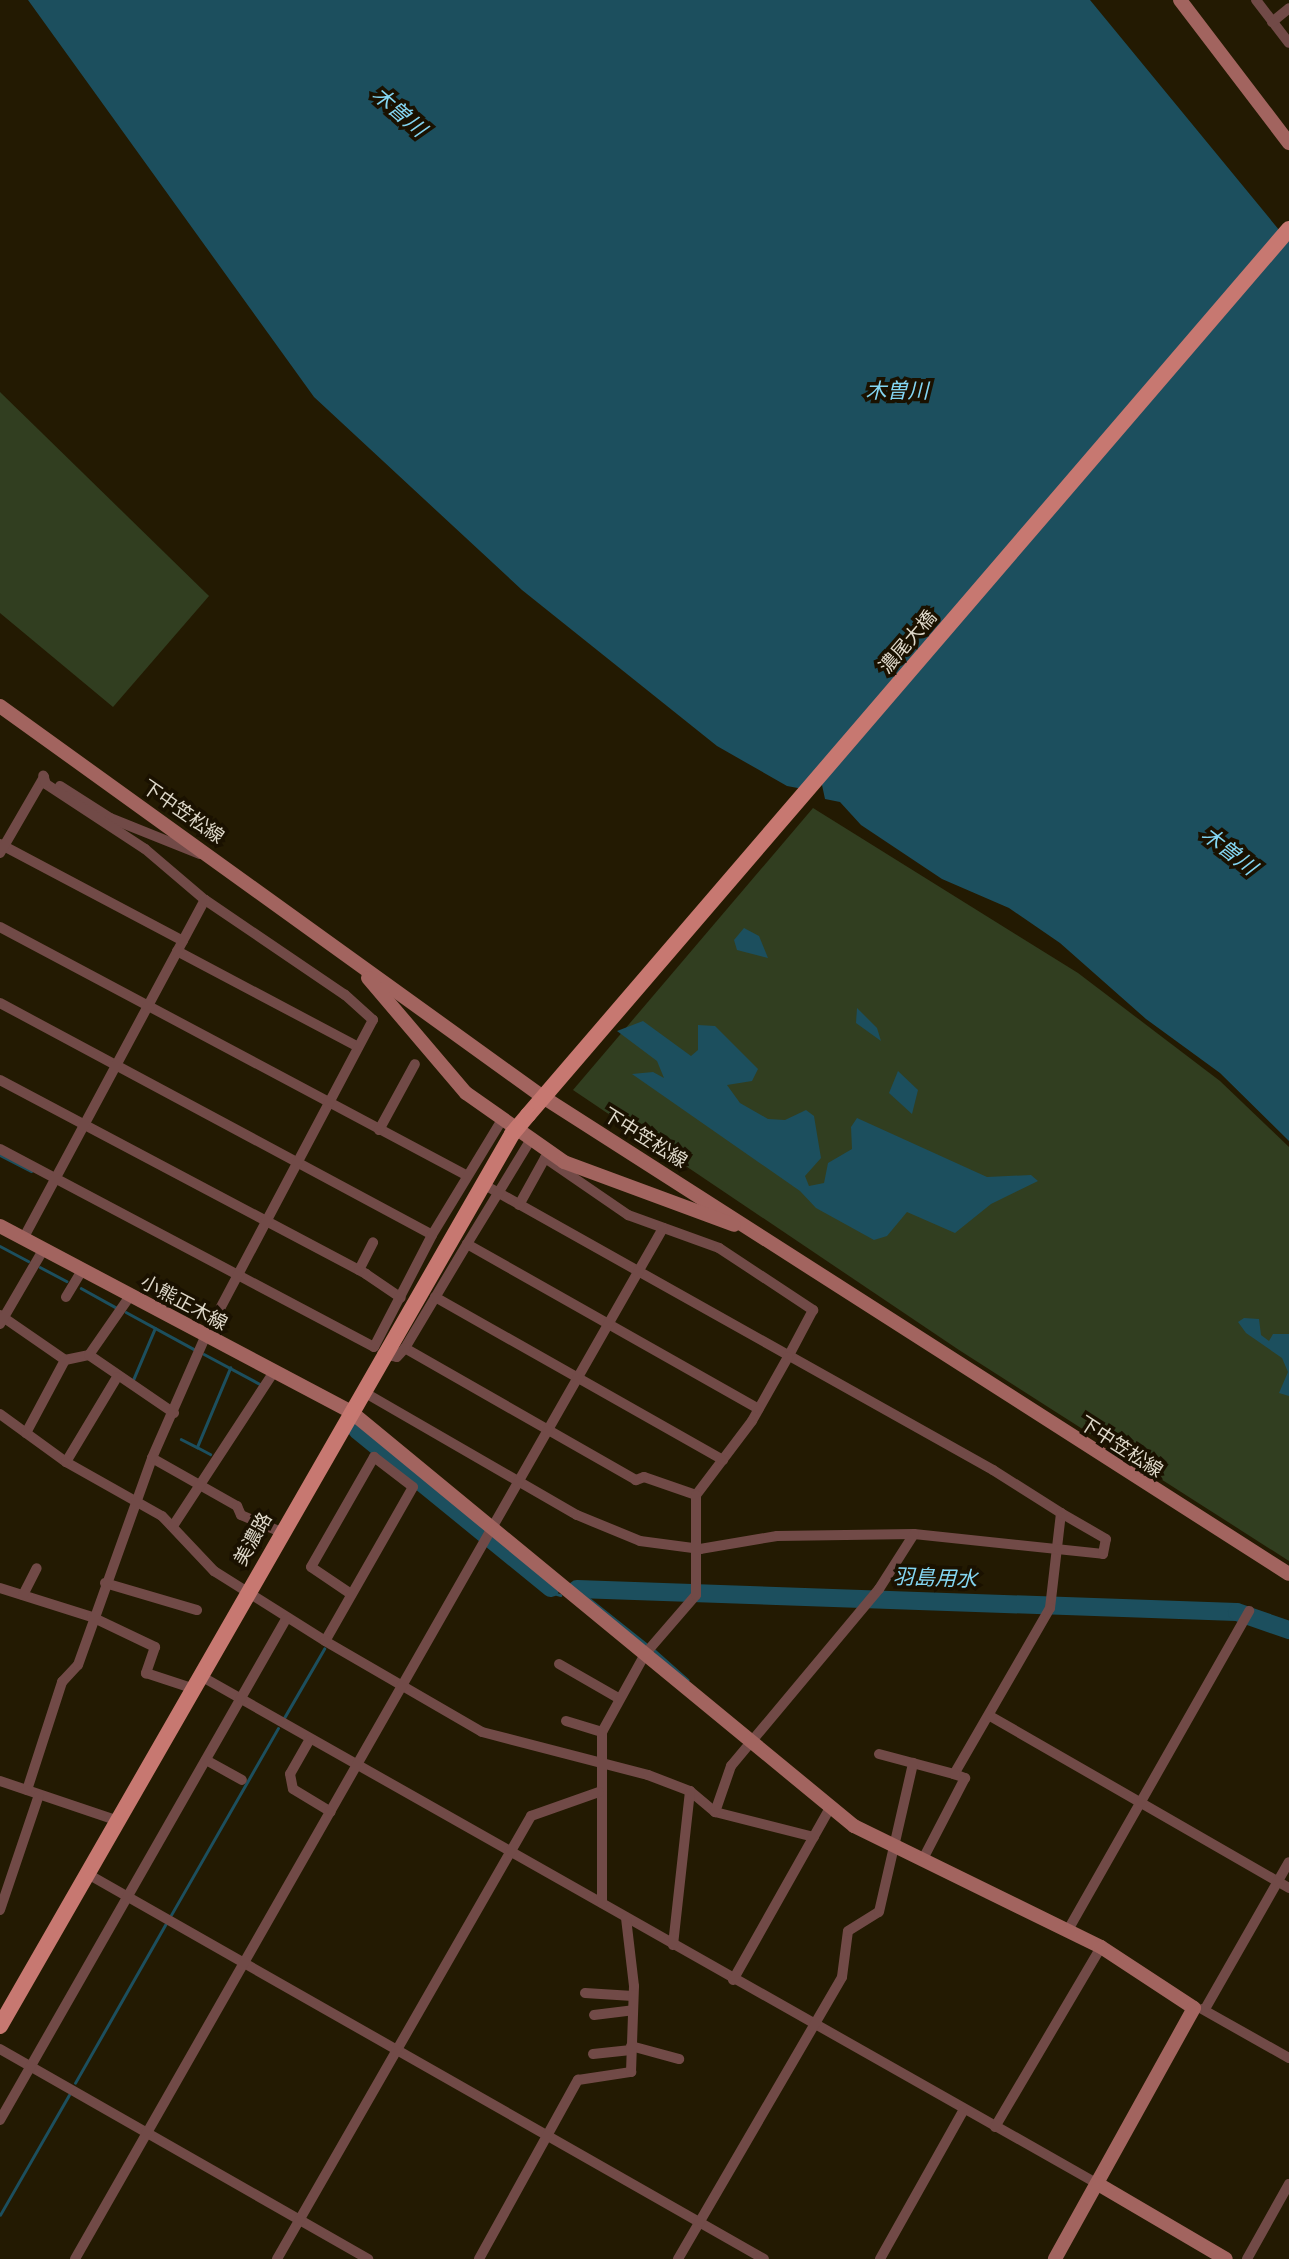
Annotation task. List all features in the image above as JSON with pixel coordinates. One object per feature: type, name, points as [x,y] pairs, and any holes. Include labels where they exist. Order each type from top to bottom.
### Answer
[{"type":"main road","points":[[1180,0],[1289,143]]},
{"type":"main road","name":"濃尾大橋","points":[[556,1081],[1289,229]]},
{"type":"main road","name":"下中笠松線","points":[[0,706],[543,1097],[1289,1574]]},
{"type":"main road","points":[[341,951],[376,986],[445,1072],[564,1162],[619,1185],[759,1233]]},
{"type":"main road","name":"美濃路","points":[[0,2026],[351,1411],[379,1351],[512,1134],[556,1081]]},
{"type":"main road","name":"小熊正木線","points":[[0,1226],[273,1373],[351,1411],[491,1530],[831,1806],[894,1847],[1101,1947],[1200,2009]]},
{"type":"main road","points":[[1055,2259],[1200,2009]]},
{"type":"main road","points":[[1098,2184],[1226,2259]]},
{"type":"street","points":[[1256,0],[1289,43]]},
{"type":"street","points":[[1272,22],[1289,8]]},
{"type":"street","points":[[43,775],[110,818],[217,860]]},
{"type":"street","points":[[43,775],[1,848],[183,941]]},
{"type":"street","points":[[27,1790],[62,1682],[78,1665],[92,1617],[135,1501],[205,1336],[373,1020],[345,995],[205,900],[145,849],[46,784],[43,775]]},
{"type":"street","points":[[23,1239],[205,900]]},
{"type":"street","points":[[0,927],[466,1175]]},
{"type":"street","points":[[177,951],[358,1047]]},
{"type":"street","points":[[0,1003],[432,1234]]},
{"type":"street","points":[[379,1130],[415,1064]]},
{"type":"street","points":[[0,1080],[359,1270],[401,1298]]},
{"type":"street","points":[[379,1351],[432,1234],[503,1118]]},
{"type":"street","points":[[0,1149],[379,1351],[397,1357],[467,1244],[494,1191],[531,1139]]},
{"type":"street","points":[[519,1205],[545,1158],[628,1215],[719,1248],[813,1310],[759,1409],[696,1495],[700,1549],[696,1595],[645,1654],[602,1731],[599,1792],[602,1903]]},
{"type":"street","points":[[362,1391],[613,1532],[700,1549],[777,1536],[914,1534],[1103,1554],[1106,1539],[494,1191]]},
{"type":"street","points":[[75,2259],[610,1326],[663,1228]]},
{"type":"street","points":[[359,1270],[373,1242]]},
{"type":"street","points":[[467,1244],[759,1409]]},
{"type":"street","points":[[43,1250],[1,1319],[38,1334],[65,1360]]},
{"type":"street","points":[[66,1297],[82,1270]]},
{"type":"street","points":[[65,1360],[89,1355],[130,1296]]},
{"type":"street","points":[[435,1297],[723,1460]]},
{"type":"street","points":[[405,1348],[636,1480],[644,1477],[696,1495]]},
{"type":"street","points":[[89,1355],[117,1377],[174,1413]]},
{"type":"street","points":[[26,1433],[65,1360]]},
{"type":"street","points":[[173,1526],[197,1484],[273,1373]]},
{"type":"street","points":[[66,1462],[117,1377]]},
{"type":"street","points":[[0,1414],[66,1462],[173,1526],[214,1571],[248,1591],[286,1619],[482,1732],[602,1762],[690,1791],[715,1812],[814,1837]]},
{"type":"street","points":[[351,1594],[311,1567],[385,1440]]},
{"type":"street","points":[[325,1641],[413,1487],[376,1455]]},
{"type":"street","points":[[152,1458],[237,1506],[242,1515],[281,1532]]},
{"type":"street","points":[[954,1774],[990,1716],[1050,1608],[1061,1513]]},
{"type":"street","points":[[715,1812],[731,1766],[879,1589],[914,1534]]},
{"type":"street","points":[[23,1595],[37,1568]]},
{"type":"street","points":[[105,1583],[197,1609]]},
{"type":"street","points":[[0,1588],[92,1617],[155,1647],[146,1673],[195,1681],[241,1699],[963,2111],[1098,2184]]},
{"type":"street","points":[[1068,1930],[1249,1611]]},
{"type":"street","points":[[0,2120],[286,1619]]},
{"type":"street","points":[[559,1664],[620,1699]]},
{"type":"street","points":[[990,1716],[1289,1888]]},
{"type":"street","points":[[566,1721],[602,1731]]},
{"type":"street","points":[[310,1739],[290,1774],[293,1790],[331,1812]]},
{"type":"street","points":[[878,1754],[965,1778],[922,1861]]},
{"type":"street","points":[[206,1760],[242,1780]]},
{"type":"street","points":[[678,2259],[842,1977],[848,1930],[879,1912],[913,1763]]},
{"type":"street","points":[[0,1781],[116,1820]]},
{"type":"street","points":[[673,1945],[690,1791]]},
{"type":"street","points":[[277,2259],[531,1816],[599,1792]]},
{"type":"street","points":[[0,1910],[39,1795]]},
{"type":"street","points":[[733,1980],[831,1806]]},
{"type":"street","points":[[1289,1862],[1200,2009],[1289,2058]]},
{"type":"street","points":[[86,1873],[764,2259]]},
{"type":"street","points":[[479,2259],[550,2136],[578,2080],[631,2072],[633,1996],[626,1918]]},
{"type":"street","points":[[995,2127],[1101,1947]]},
{"type":"street","points":[[585,1993],[633,1996]]},
{"type":"street","points":[[594,2015],[633,2010]]},
{"type":"street","points":[[593,2054],[631,2048],[678,2059]]},
{"type":"street","points":[[0,2049],[368,2259]]},
{"type":"street","points":[[880,2259],[963,2111]]},
{"type":"street","points":[[1247,2259],[1289,2183]]},
{"type":"green space","points":[[0,392],[209,596],[113,707],[0,613]]},
{"type":"green space","points":[[813,808],[1078,973],[1220,1081],[1289,1147],[1289,1561],[959,1350],[573,1090]]},
{"type":"water","name":"木曽川","points":[[28,0],[1090,0],[1289,242],[1289,1141],[1220,1073],[1146,1019],[1060,943],[1009,908],[942,879],[861,825],[840,802],[825,799],[822,785],[810,775],[803,789],[787,786],[717,746],[522,590],[314,397]]},
{"type":"water","points":[[744,928],[759,936],[768,958],[737,950],[734,940]]},
{"type":"water","points":[[857,1008],[877,1028],[881,1041],[856,1023]]},
{"type":"water","points":[[643,1021],[691,1056],[698,1050],[698,1025],[715,1026],[758,1069],[752,1081],[727,1085],[740,1103],[768,1119],[785,1120],[806,1110],[814,1116],[821,1158],[805,1176],[809,1186],[824,1183],[828,1163],[852,1149],[851,1127],[857,1118],[987,1177],[1031,1175],[1038,1181],[991,1204],[955,1233],[907,1212],[887,1236],[874,1240],[816,1208],[800,1191],[632,1074],[653,1072],[664,1078],[657,1061],[617,1031]]},
{"type":"water","points":[[898,1071],[918,1090],[912,1114],[889,1093]]},
{"type":"water","points":[[1244,1318],[1259,1319],[1261,1335],[1269,1341],[1273,1334],[1289,1334],[1289,1396],[1279,1393],[1288,1372],[1282,1358],[1246,1333],[1238,1322]]},
{"type":"waterway","points":[[0,1155],[31,1171]]},
{"type":"waterway","points":[[0,1246],[28,1261]]},
{"type":"waterway","points":[[40,1267],[66,1281]]},
{"type":"waterway","points":[[81,1288],[117,1308]]},
{"type":"waterway","points":[[126,1312],[194,1349]]},
{"type":"waterway","points":[[133,1380],[155,1328]]},
{"type":"waterway","points":[[204,1354],[260,1384]]},
{"type":"waterway","points":[[181,1439],[197,1447],[230,1368]]},
{"type":"waterway","name":"羽島用水","points":[[357,1430],[551,1588]]},
{"type":"waterway","points":[[197,1447],[210,1454]]},
{"type":"waterway","points":[[417,1486],[482,1539]]},
{"type":"waterway","points":[[487,1543],[543,1590],[560,1595]]},
{"type":"waterway","name":"羽島用水","points":[[577,1589],[1237,1612],[1289,1630]]},
{"type":"waterway","points":[[587,1597],[646,1644]]},
{"type":"waterway","points":[[284,1718],[324,1649]]},
{"type":"waterway","points":[[654,1650],[688,1680]]},
{"type":"waterway","points":[[171,1915],[278,1728]]},
{"type":"waterway","points":[[75,2083],[165,1925]]},
{"type":"waterway","points":[[0,2215],[69,2095]]}]
